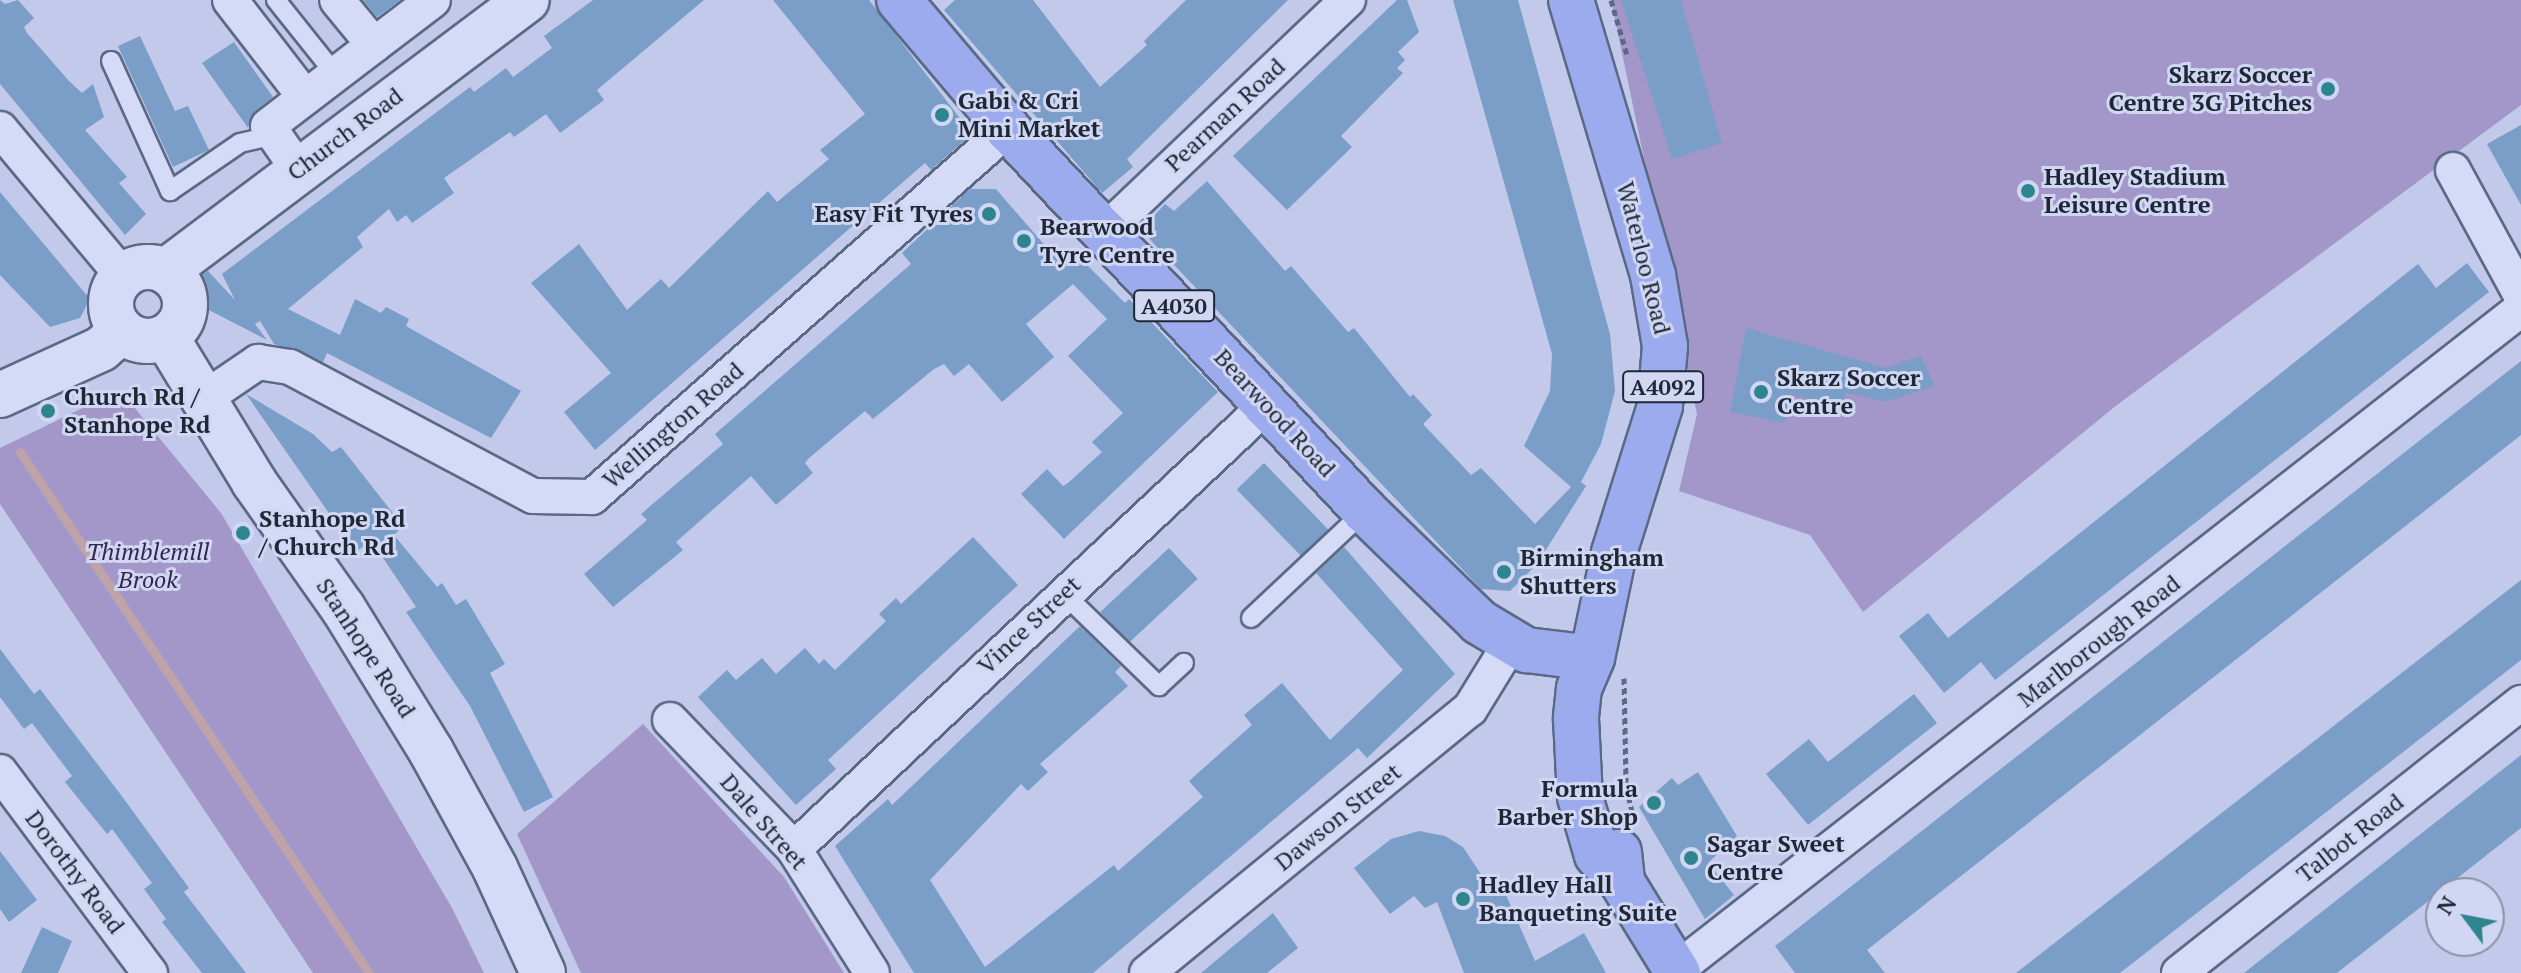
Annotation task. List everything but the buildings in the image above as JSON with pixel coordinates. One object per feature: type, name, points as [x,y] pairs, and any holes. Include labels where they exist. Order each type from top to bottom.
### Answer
[{"type":"main road","name":"Waterloo Road","points":[[1571,0],[1653,275],[1665,346],[1660,406],[1614,553],[1592,658]]},
{"type":"main road","name":"Bearwood Road","points":[[913,5],[1008,129],[1365,511],[1479,622],[1510,644],[1592,658]]},
{"type":"main road","points":[[1592,658],[1600,691],[1604,783],[1622,882],[1677,972]]},
{"type":"street","points":[[230,0],[305,97]]},
{"type":"street","points":[[337,0],[374,45]]},
{"type":"street","name":"Church Road","points":[[166,271],[286,152],[527,0]]},
{"type":"street","name":"Pearman Road","points":[[1104,232],[1348,0]]},
{"type":"street","points":[[286,152],[268,126],[430,1]]},
{"type":"street","points":[[0,129],[123,276]]},
{"type":"street","name":"Wellington Road","points":[[202,400],[258,362],[290,367],[533,496],[592,497],[1008,129]]},
{"type":"street","points":[[2453,170],[2521,295]]},
{"type":"street","points":[[144,267],[166,271],[182,287],[186,310],[166,337],[143,342],[122,331],[111,310],[123,276],[144,267]]},
{"type":"street","name":"Marlborough Road","points":[[1677,972],[2521,309]]},
{"type":"street","points":[[0,395],[101,349],[122,331]]},
{"type":"street","name":"Stanhope Road","points":[[166,337],[202,400],[343,608],[431,751],[495,868],[543,973]]},
{"type":"street","name":"Vince Street","points":[[794,849],[1063,593],[1268,404]]},
{"type":"street","name":"Dawson Street","points":[[1147,973],[1470,709],[1510,644]]},
{"type":"street","name":"Talbot Road","points":[[2179,973],[2521,703]]},
{"type":"street","name":"Dale Street","points":[[670,720],[794,849],[872,973]]},
{"type":"street","name":"Dorothy Road","points":[[0,772],[150,973]]},
{"type":"lane","points":[[276,0],[335,74]]},
{"type":"lane","points":[[111,61],[170,191],[240,143],[286,152]]},
{"type":"lane","points":[[1251,618],[1365,511]]},
{"type":"lane","points":[[1063,593],[1159,686],[1184,663]]},
{"type":"green space","name":"Hadley Stadium Leisure Centre","points":[[1611,0],[2521,0],[2521,105],[2117,405],[1863,612],[1810,535],[1679,491],[1697,414]]},
{"type":"green space","name":"Thimblemill Brook","points":[[120,390],[221,513],[452,908],[484,973],[313,973],[0,504],[0,448]]},
{"type":"green space","points":[[643,724],[784,877],[844,973],[581,973],[517,834]]},
{"type":"waterway","name":"Thimblemill Brook","points":[[20,452],[369,973]]},
{"type":"place","name":"Skarz Soccer Centre 3G Pitches","points":[[2328,89]]},
{"type":"place","name":"Gabi & Cri Mini Market","points":[[942,115]]},
{"type":"place","name":"Hadley Stadium Leisure Centre","points":[[2028,191]]},
{"type":"place","name":"Easy Fit Tyres","points":[[989,214]]},
{"type":"place","name":"Bearwood Tyre Centre","points":[[1024,241]]},
{"type":"place","name":"Skarz Soccer Centre","points":[[1761,392]]},
{"type":"place","name":"Church Rd / Stanhope Rd","points":[[48,411]]},
{"type":"place","name":"Stanhope Rd / Church Rd","points":[[243,533]]},
{"type":"place","name":"Birmingham Shutters","points":[[1504,572]]},
{"type":"place","name":"Formula Barber Shop","points":[[1654,803]]},
{"type":"place","name":"Sagar Sweet Centre","points":[[1691,858]]},
{"type":"place","name":"Hadley Hall Banqueting Suite","points":[[1463,899]]}]
